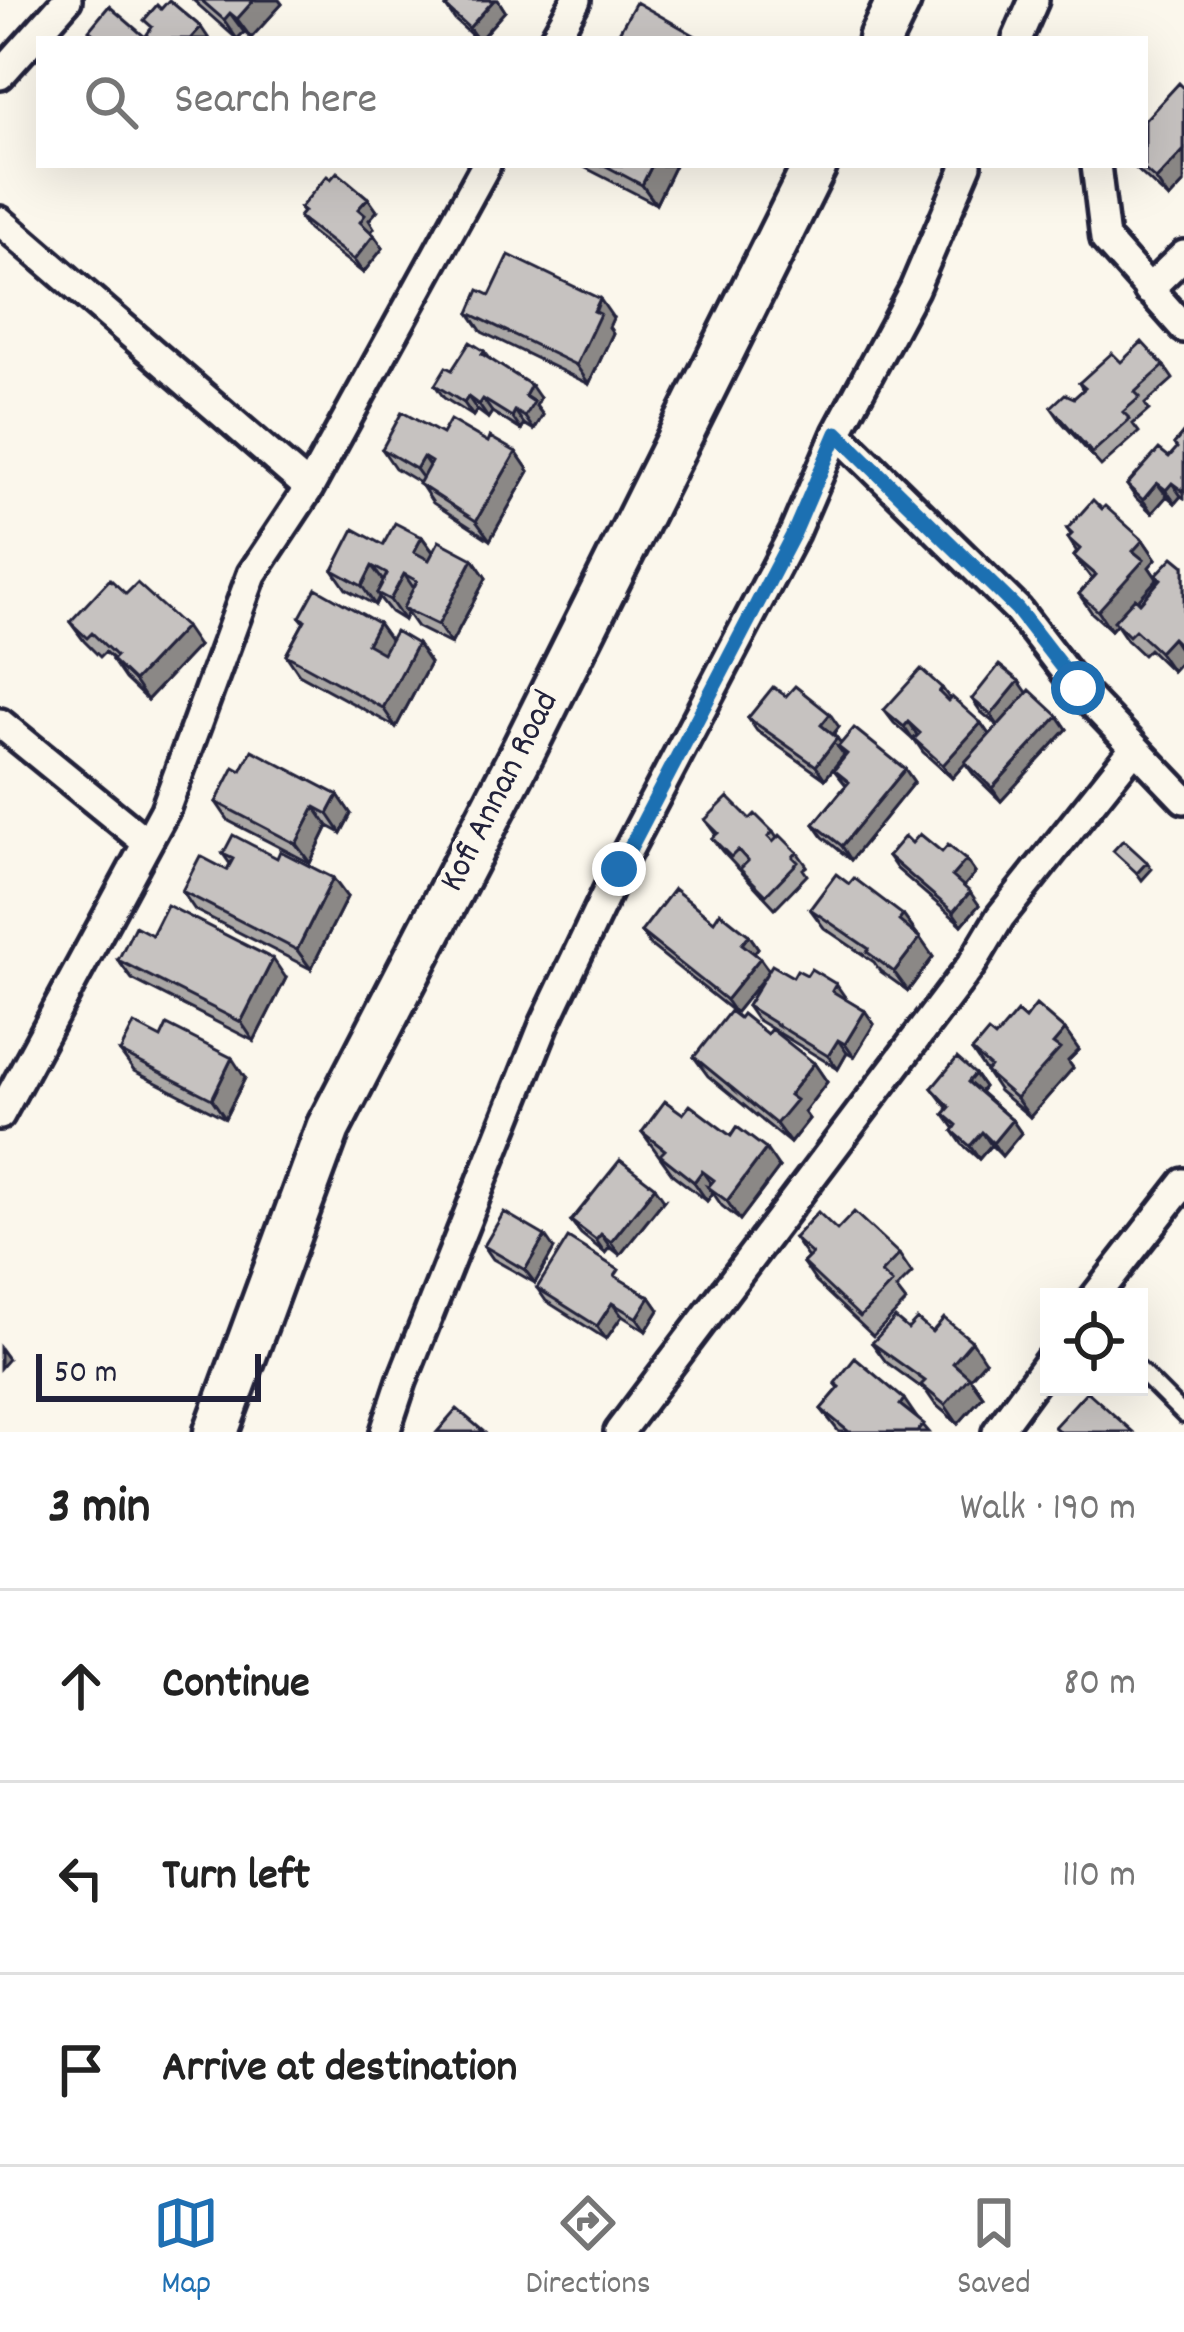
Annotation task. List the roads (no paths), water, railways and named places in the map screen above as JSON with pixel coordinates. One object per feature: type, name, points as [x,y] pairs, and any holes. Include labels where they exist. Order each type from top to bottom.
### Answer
[{"type":"main road","points":[[881,36],[899,0]]},
{"type":"main road","name":"Kofi Annan Road","points":[[216,1432],[328,1128],[534,729],[814,168]]},
{"type":"street","points":[[0,75],[67,0]]},
{"type":"street","points":[[556,36],[576,0]]},
{"type":"street","points":[[1018,36],[1034,0]]},
{"type":"street","points":[[0,1114],[165,810],[252,574],[310,488],[484,168]]},
{"type":"street","points":[[385,1432],[544,1025],[619,869],[794,533],[837,433],[914,289],[966,168]]},
{"type":"street","points":[[1096,168],[1105,239],[1184,328]]},
{"type":"street","points":[[0,221],[310,488]]},
{"type":"street","points":[[1148,290],[1184,255]]},
{"type":"street","points":[[837,433],[1017,609],[1133,749],[1184,799]]},
{"type":"street","points":[[0,723],[146,843]]},
{"type":"street","points":[[619,1432],[973,964],[1000,917],[1133,749]]},
{"type":"street","points":[[1102,1288],[1184,1183]]},
{"type":"street","points":[[997,1432],[1040,1373]]},
{"type":"lane","points":[[1148,1379],[1184,1415]]}]
